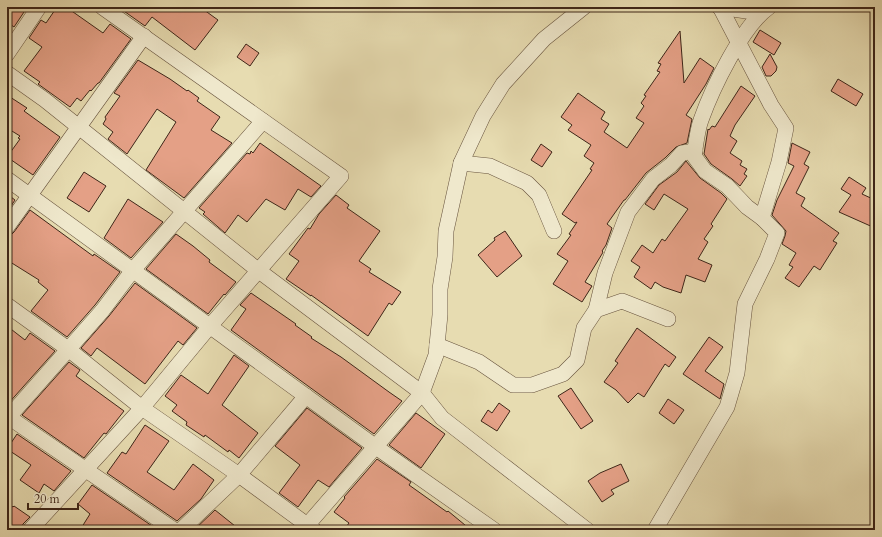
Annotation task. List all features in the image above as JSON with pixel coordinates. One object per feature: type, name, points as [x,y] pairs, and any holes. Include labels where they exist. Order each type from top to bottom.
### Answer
[{"type":"street","points":[[7,54],[40,7]]},
{"type":"street","points":[[30,530],[142,408],[210,326],[341,176],[102,7]]},
{"type":"street","points":[[7,305],[68,349],[142,408],[239,475],[308,528],[422,393],[436,355],[440,315],[440,289],[445,257],[446,231],[461,163],[483,116],[503,84],[544,39],[584,7]]},
{"type":"street","points":[[762,218],[779,162],[786,128],[771,105],[720,7],[764,10]]},
{"type":"street","points":[[655,530],[727,407],[737,373],[745,304],[767,259],[777,232],[747,207],[727,186],[705,171],[694,156],[700,121],[719,76],[738,44],[764,10]]},
{"type":"street","points":[[7,227],[144,36]]},
{"type":"street","points":[[7,73],[45,100],[259,271],[422,393],[442,418],[587,530]]},
{"type":"street","points":[[174,530],[8,418],[102,311],[133,270],[263,121]]},
{"type":"street","points":[[437,345],[479,362],[513,385],[532,385],[563,374],[577,360],[584,328],[596,310],[605,272],[628,212],[653,180],[671,165],[682,153],[695,151]]},
{"type":"street","points":[[461,163],[490,166],[527,183],[539,195],[554,231]]},
{"type":"street","points":[[7,180],[30,195],[376,447],[494,530]]},
{"type":"street","points":[[596,310],[622,301],[668,319]]},
{"type":"street","points":[[181,530],[239,475],[306,396]]},
{"type":"building","points":[[7,7],[23,7],[26,9],[14,27],[7,22]]},
{"type":"building","points":[[57,7],[66,7],[103,33],[110,24],[131,39],[99,83],[91,91],[90,90],[81,101],[77,98],[70,107],[38,84],[40,82],[24,71],[42,47],[29,38],[41,20],[46,23]]},
{"type":"building","points":[[122,7],[200,7],[218,20],[195,50],[152,17],[145,26],[121,9]]},
{"type":"building","points":[[760,30],[781,43],[774,55],[753,42]]},
{"type":"building","points":[[680,31],[684,83],[700,58],[714,68],[706,84],[686,115],[692,119],[687,143],[676,147],[646,173],[607,224],[612,228],[602,254],[585,282],[592,286],[582,302],[553,284],[568,261],[557,254],[571,235],[569,234],[577,222],[575,223],[562,214],[592,170],[590,169],[594,163],[584,156],[591,145],[568,130],[572,125],[561,117],[578,93],[605,112],[601,119],[609,124],[604,132],[627,148],[644,123],[636,118],[644,106],[641,103],[646,96],[644,95],[660,72],[657,71],[661,64],[658,63]]},
{"type":"building","points":[[246,44],[259,53],[250,66],[237,57]]},
{"type":"building","points":[[770,54],[777,67],[776,71],[771,76],[766,76],[762,67]]},
{"type":"building","points":[[138,60],[199,98],[197,101],[220,117],[211,130],[232,143],[184,198],[146,170],[176,122],[157,109],[127,154],[108,139],[113,132],[103,124],[106,119],[105,117],[120,96],[114,93]]},
{"type":"building","points":[[838,79],[863,94],[856,106],[831,91]]},
{"type":"building","points":[[741,86],[755,96],[735,125],[730,136],[737,141],[730,153],[742,161],[740,165],[747,169],[744,174],[747,176],[740,186],[711,164],[704,154],[708,129],[709,130],[712,126],[715,127]]},
{"type":"building","points":[[7,95],[27,108],[24,111],[60,137],[33,175],[7,157],[20,139],[18,138],[20,136],[7,128]]},
{"type":"building","points":[[260,143],[321,186],[311,197],[298,189],[285,210],[266,199],[247,222],[238,215],[225,233],[203,214],[205,212],[199,208],[247,153],[250,154],[251,151],[253,153]]},
{"type":"building","points":[[792,143],[810,152],[804,164],[809,167],[796,193],[805,198],[801,206],[839,233],[833,241],[837,243],[820,270],[814,266],[799,287],[785,278],[793,267],[789,265],[796,253],[782,244],[786,231],[772,215],[777,200],[794,166],[788,163]]},
{"type":"building","points":[[541,144],[552,152],[542,167],[531,160]]},
{"type":"building","points":[[686,161],[700,178],[727,199],[711,224],[713,226],[704,239],[708,242],[698,259],[712,265],[705,282],[686,275],[681,293],[663,287],[655,282],[651,289],[634,277],[640,267],[631,261],[642,245],[653,253],[662,239],[665,241],[688,209],[664,194],[654,210],[645,204],[659,185],[677,172]]},
{"type":"building","points":[[84,172],[106,186],[89,212],[67,198]]},
{"type":"building","points":[[849,177],[866,188],[862,194],[875,200],[875,228],[839,212],[851,195],[841,189]]},
{"type":"building","points":[[7,194],[15,200],[7,212]]},
{"type":"building","points":[[336,195],[349,205],[347,208],[380,231],[359,261],[371,269],[369,272],[401,292],[392,305],[389,303],[368,336],[286,279],[299,261],[289,254],[308,228],[310,229],[319,214]]},
{"type":"building","points":[[128,199],[163,222],[131,258],[104,238]]},
{"type":"building","points":[[30,210],[93,256],[94,254],[120,272],[95,305],[67,337],[31,311],[48,290],[38,282],[39,280],[7,260],[7,236],[14,232]]},
{"type":"building","points":[[505,231],[522,256],[497,277],[478,255],[495,240],[494,238]]},
{"type":"building","points":[[176,234],[210,260],[209,262],[236,282],[208,314],[146,269]]},
{"type":"building","points":[[135,283],[197,328],[183,345],[178,341],[145,384],[97,348],[91,356],[81,348]]},
{"type":"building","points":[[251,293],[296,324],[295,325],[312,337],[311,338],[341,357],[402,401],[374,434],[231,330],[246,309],[240,305]]},
{"type":"building","points":[[7,326],[25,340],[30,333],[55,351],[7,405]]},
{"type":"building","points":[[637,328],[676,357],[669,367],[665,364],[644,397],[638,393],[628,403],[616,390],[604,382],[618,363],[615,361]]},
{"type":"building","points":[[709,337],[723,347],[705,371],[724,384],[720,399],[683,374]]},
{"type":"building","points":[[234,355],[249,366],[222,405],[258,433],[239,458],[205,435],[204,437],[186,425],[187,422],[172,411],[177,405],[165,396],[181,375],[208,394]]},
{"type":"building","points":[[69,362],[80,370],[76,376],[124,411],[84,458],[22,415]]},
{"type":"building","points":[[571,388],[593,421],[581,429],[558,396]]},
{"type":"building","points":[[668,399],[684,410],[674,424],[659,413]]},
{"type":"building","points":[[499,403],[510,411],[497,431],[481,421],[488,410],[492,413]]},
{"type":"building","points":[[307,408],[362,448],[329,487],[318,480],[298,507],[279,493],[300,465],[275,446]]},
{"type":"building","points":[[416,413],[445,434],[421,468],[389,445]]},
{"type":"building","points":[[145,425],[169,441],[147,472],[174,490],[193,464],[214,480],[201,499],[177,521],[107,473],[122,452],[126,454]]},
{"type":"building","points":[[17,434],[71,471],[54,491],[44,484],[39,493],[20,480],[31,465],[7,449]]},
{"type":"building","points":[[377,459],[411,482],[409,485],[447,512],[448,511],[471,530],[344,530],[349,523],[334,512],[345,498],[344,497]]},
{"type":"building","points":[[621,464],[629,481],[611,490],[614,494],[602,502],[588,481],[600,473]]},
{"type":"building","points":[[92,485],[158,530],[80,530],[90,514],[78,504]]},
{"type":"building","points":[[7,503],[30,517],[23,524],[21,530],[7,530]]},
{"type":"building","points":[[215,510],[240,530],[194,530]]}]
